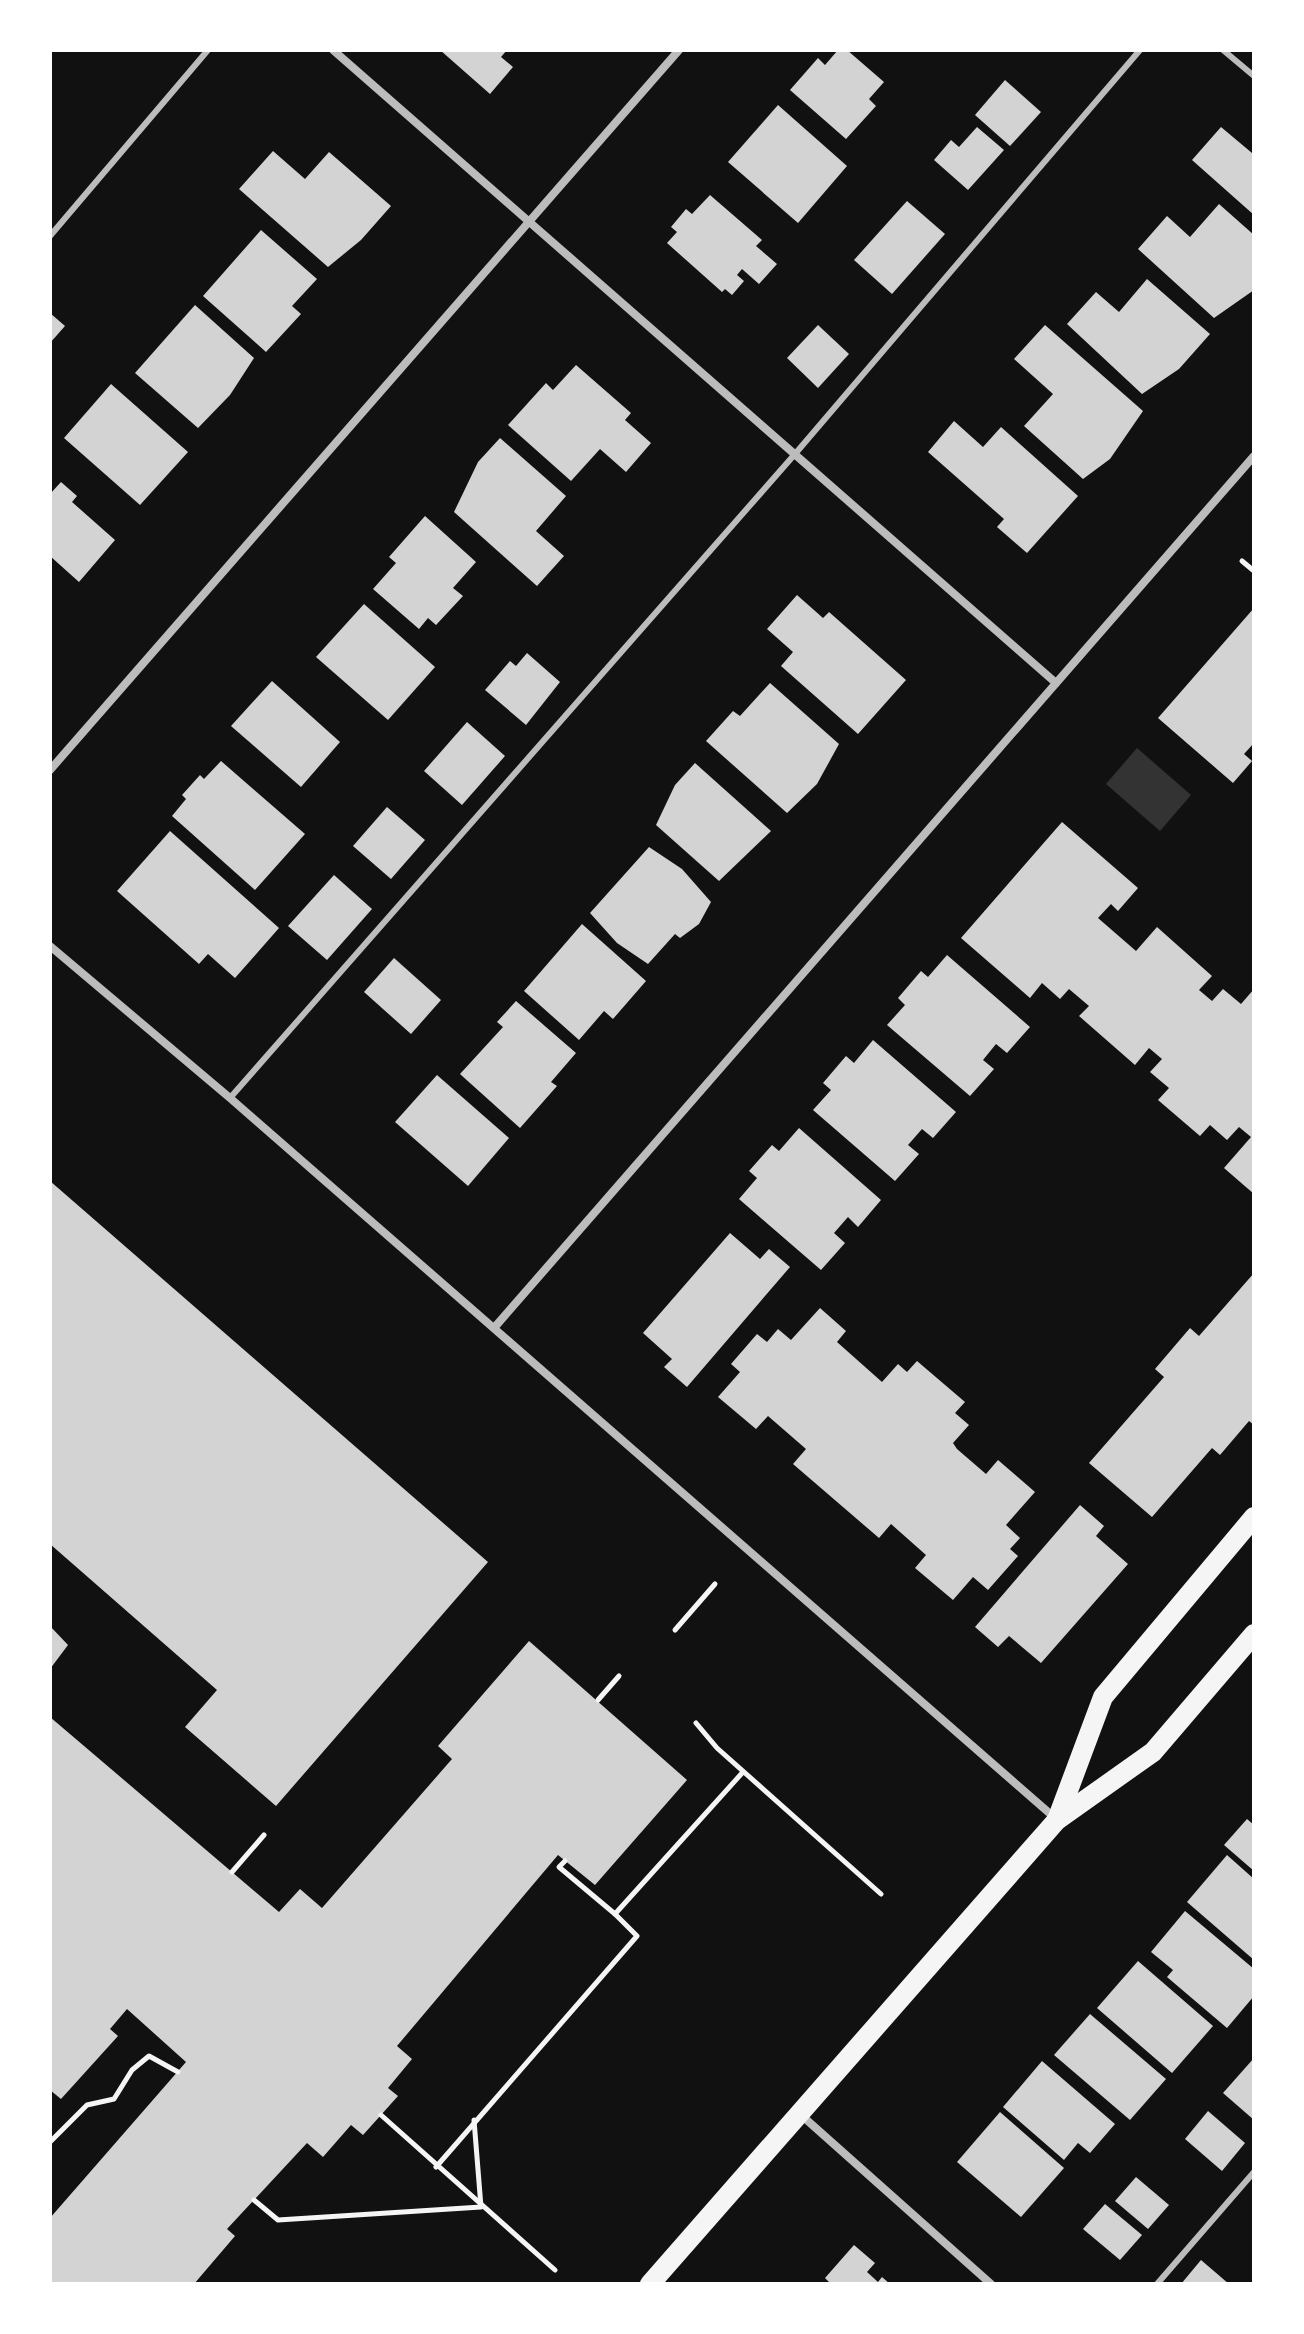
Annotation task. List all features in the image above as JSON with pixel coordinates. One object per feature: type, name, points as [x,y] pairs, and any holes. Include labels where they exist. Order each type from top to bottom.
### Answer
[{"type":"main road","points":[[1057,1820],[1103,1697],[1254,1517]]},
{"type":"main road","points":[[650,2284],[1057,1820],[1153,1752],[1254,1634]]},
{"type":"street","points":[[333,50],[1056,683]]},
{"type":"street","points":[[50,770],[679,50]]},
{"type":"street","points":[[494,1328],[1254,456]]},
{"type":"street","points":[[50,946],[230,1098],[1057,1820]]},
{"type":"street","points":[[799,2114],[991,2284]]},
{"type":"lane","points":[[50,236],[208,50]]},
{"type":"lane","points":[[230,1098],[795,454],[1140,50]]},
{"type":"lane","points":[[1223,50],[1254,76]]},
{"type":"lane","points":[[1157,2284],[1254,2172]]},
{"type":"path","points":[[1242,561],[1254,571]]},
{"type":"path","points":[[675,1630],[715,1584]]},
{"type":"path","points":[[598,1700],[619,1676]]},
{"type":"path","points":[[696,1723],[743,1772],[881,1894]]},
{"type":"path","points":[[615,1914],[743,1772]]},
{"type":"path","points":[[232,1872],[264,1835]]},
{"type":"path","points":[[436,2167],[637,1936],[559,1867],[565,1861]]},
{"type":"path","points":[[50,2142],[87,2105],[114,2099],[132,2070],[149,2056],[178,2072]]},
{"type":"path","points":[[381,2115],[555,2270]]},
{"type":"path","points":[[474,2120],[481,2207]]},
{"type":"path","points":[[254,2200],[278,2220],[481,2207]]},
{"type":"shaded area","points":[[1137,748],[1191,795],[1160,831],[1106,784]]},
{"type":"building","points":[[440,50],[507,50],[501,57],[513,67],[490,94]]},
{"type":"building","points":[[838,50],[847,50],[884,82],[869,99],[876,106],[846,139],[790,90],[818,58],[825,65]]},
{"type":"building","points":[[1005,80],[1041,112],[1010,146],[975,115]]},
{"type":"building","points":[[778,105],[847,166],[798,223],[728,162]]},
{"type":"building","points":[[977,127],[1004,150],[968,190],[934,160],[951,140],[959,147]]},
{"type":"building","points":[[1221,127],[1252,153],[1254,151],[1254,215],[1192,160]]},
{"type":"building","points":[[273,151],[305,179],[329,152],[391,206],[361,240],[328,267],[239,189]]},
{"type":"building","points":[[710,195],[762,240],[756,246],[777,264],[759,284],[742,269],[737,275],[744,281],[732,295],[725,289],[722,292],[667,243],[677,232],[671,227],[686,209],[692,214]]},
{"type":"building","points":[[907,201],[945,234],[892,294],[854,260]]},
{"type":"building","points":[[1219,204],[1254,235],[1254,290],[1214,318],[1138,249],[1167,216],[1190,237]]},
{"type":"building","points":[[261,230],[317,279],[292,306],[301,314],[266,352],[203,296]]},
{"type":"building","points":[[1147,279],[1210,334],[1179,369],[1142,394],[1067,324],[1096,292],[1119,312]]},
{"type":"building","points":[[195,305],[254,358],[230,395],[198,428],[135,373]]},
{"type":"building","points":[[50,313],[65,326],[50,343]]},
{"type":"building","points":[[818,325],[849,354],[818,388],[787,358]]},
{"type":"building","points":[[1045,325],[1143,411],[1110,459],[1083,479],[1024,426],[1053,394],[1014,359]]},
{"type":"building","points":[[576,365],[631,413],[625,420],[651,443],[626,472],[600,449],[571,481],[508,425],[546,383],[553,390]]},
{"type":"building","points":[[111,384],[188,452],[140,505],[64,438]]},
{"type":"building","points":[[954,421],[983,447],[1001,427],[1078,496],[1027,553],[997,527],[1004,519],[928,452]]},
{"type":"building","points":[[500,438],[566,496],[536,531],[564,556],[537,586],[454,512],[478,462]]},
{"type":"building","points":[[61,482],[77,496],[72,502],[115,540],[79,582],[50,556],[50,494]]},
{"type":"building","points":[[425,516],[476,562],[453,588],[463,596],[436,625],[428,618],[419,629],[373,589],[396,563],[389,557]]},
{"type":"building","points":[[797,595],[823,618],[829,612],[906,680],[858,734],[781,666],[793,652],[767,629]]},
{"type":"building","points":[[364,604],[435,667],[388,720],[316,657]]},
{"type":"building","points":[[1254,608],[1254,743],[1244,754],[1252,761],[1233,783],[1158,718]]},
{"type":"building","points":[[527,653],[560,682],[526,725],[485,690],[510,661],[516,666]]},
{"type":"building","points":[[272,681],[340,742],[301,787],[231,726]]},
{"type":"building","points":[[770,683],[839,744],[817,784],[787,813],[706,741],[733,711],[740,716]]},
{"type":"building","points":[[467,722],[505,756],[462,805],[424,771]]},
{"type":"building","points":[[221,761],[305,834],[255,890],[172,816],[186,799],[182,795],[200,775],[204,779]]},
{"type":"building","points":[[695,763],[771,831],[719,881],[656,825],[675,785]]},
{"type":"building","points":[[387,807],[425,840],[391,879],[353,846]]},
{"type":"building","points":[[1062,822],[1138,888],[1118,911],[1111,904],[1098,918],[1136,951],[1157,927],[1212,976],[1199,990],[1212,1001],[1223,989],[1241,1004],[1254,989],[1254,1194],[1224,1168],[1251,1137],[1239,1127],[1227,1140],[1210,1125],[1200,1136],[1158,1100],[1169,1088],[1150,1072],[1162,1059],[1149,1048],[1135,1065],[1079,1016],[1089,1006],[1069,989],[1060,999],[1042,983],[1030,998],[961,938]]},
{"type":"building","points":[[170,831],[279,928],[235,978],[208,954],[199,964],[117,891]]},
{"type":"building","points":[[649,847],[682,869],[711,902],[699,924],[680,938],[675,934],[648,964],[617,943],[590,913]]},
{"type":"building","points":[[334,875],[372,909],[327,960],[288,926]]},
{"type":"building","points":[[582,924],[646,981],[613,1019],[604,1011],[579,1040],[524,991]]},
{"type":"building","points":[[947,955],[1030,1027],[1007,1053],[996,1044],[983,1060],[994,1069],[970,1096],[887,1025],[905,1005],[898,998],[921,971],[928,977]]},
{"type":"building","points":[[394,958],[441,1000],[411,1034],[364,992]]},
{"type":"building","points":[[516,1001],[576,1053],[551,1082],[557,1086],[520,1128],[460,1074],[503,1027],[497,1022]]},
{"type":"building","points":[[873,1040],[956,1112],[933,1138],[922,1129],[908,1145],[919,1154],[895,1181],[813,1110],[831,1090],[823,1083],[846,1056],[854,1063]]},
{"type":"building","points":[[437,1075],[509,1138],[468,1186],[395,1122]]},
{"type":"building","points":[[799,1128],[881,1200],[858,1227],[848,1217],[834,1233],[845,1243],[821,1270],[739,1199],[757,1178],[749,1171],[772,1145],[779,1151]]},
{"type":"building","points":[[50,1181],[488,1562],[276,1806],[185,1727],[217,1690],[50,1544]]},
{"type":"building","points":[[730,1233],[760,1259],[769,1249],[790,1267],[687,1387],[664,1367],[672,1359],[643,1333]]},
{"type":"building","points":[[1254,1273],[1254,1425],[1249,1421],[1220,1455],[1212,1448],[1152,1517],[1089,1463],[1164,1377],[1155,1369],[1190,1328],[1199,1336]]},
{"type":"building","points":[[820,1308],[846,1331],[837,1342],[882,1382],[898,1364],[907,1372],[917,1361],[965,1402],[955,1413],[969,1425],[953,1443],[957,1449],[986,1474],[998,1460],[1035,1492],[1006,1525],[1020,1538],[1010,1549],[1018,1556],[988,1590],[973,1577],[953,1600],[915,1568],[926,1555],[891,1524],[879,1538],[793,1464],[806,1449],[768,1416],[756,1429],[718,1397],[740,1372],[731,1364],[757,1334],[767,1342],[778,1329],[791,1340]]},
{"type":"building","points":[[1080,1505],[1104,1526],[1096,1536],[1128,1564],[1041,1663],[1009,1636],[998,1647],[975,1627]]},
{"type":"building","points":[[50,1626],[68,1645],[50,1669]]},
{"type":"building","points":[[529,1641],[687,1780],[595,1885],[558,1855],[397,2046],[412,2059],[388,2088],[398,2096],[363,2135],[351,2125],[323,2157],[307,2143],[227,2229],[235,2236],[194,2284],[50,2284],[50,2218],[186,2062],[127,2009],[110,2029],[118,2036],[61,2099],[50,2090],[50,1717],[279,1912],[300,1889],[322,1908],[452,1759],[438,1746]]},
{"type":"building","points":[[1247,1819],[1254,1825],[1254,1871],[1224,1845]]},
{"type":"building","points":[[1227,1855],[1254,1879],[1254,1960],[1187,1902]]},
{"type":"building","points":[[1185,1911],[1254,1969],[1254,1996],[1227,2028],[1167,1977],[1173,1970],[1151,1952]]},
{"type":"building","points":[[1138,1961],[1213,2026],[1172,2073],[1097,2008]]},
{"type":"building","points":[[1090,2014],[1166,2079],[1130,2120],[1054,2055]]},
{"type":"building","points":[[1254,2058],[1254,2120],[1223,2093]]},
{"type":"building","points":[[1042,2061],[1115,2124],[1090,2153],[1078,2143],[1064,2160],[1003,2107]]},
{"type":"building","points":[[1208,2111],[1245,2143],[1222,2171],[1185,2139]]},
{"type":"building","points":[[1000,2112],[1064,2168],[1021,2217],[957,2162]]},
{"type":"building","points":[[1136,2177],[1169,2205],[1148,2229],[1115,2201]]},
{"type":"building","points":[[1105,2204],[1142,2235],[1120,2260],[1083,2229]]},
{"type":"building","points":[[854,2245],[875,2263],[867,2272],[878,2282],[882,2277],[890,2284],[831,2284],[825,2278]]},
{"type":"building","points":[[1201,2260],[1229,2284],[1181,2284]]}]
